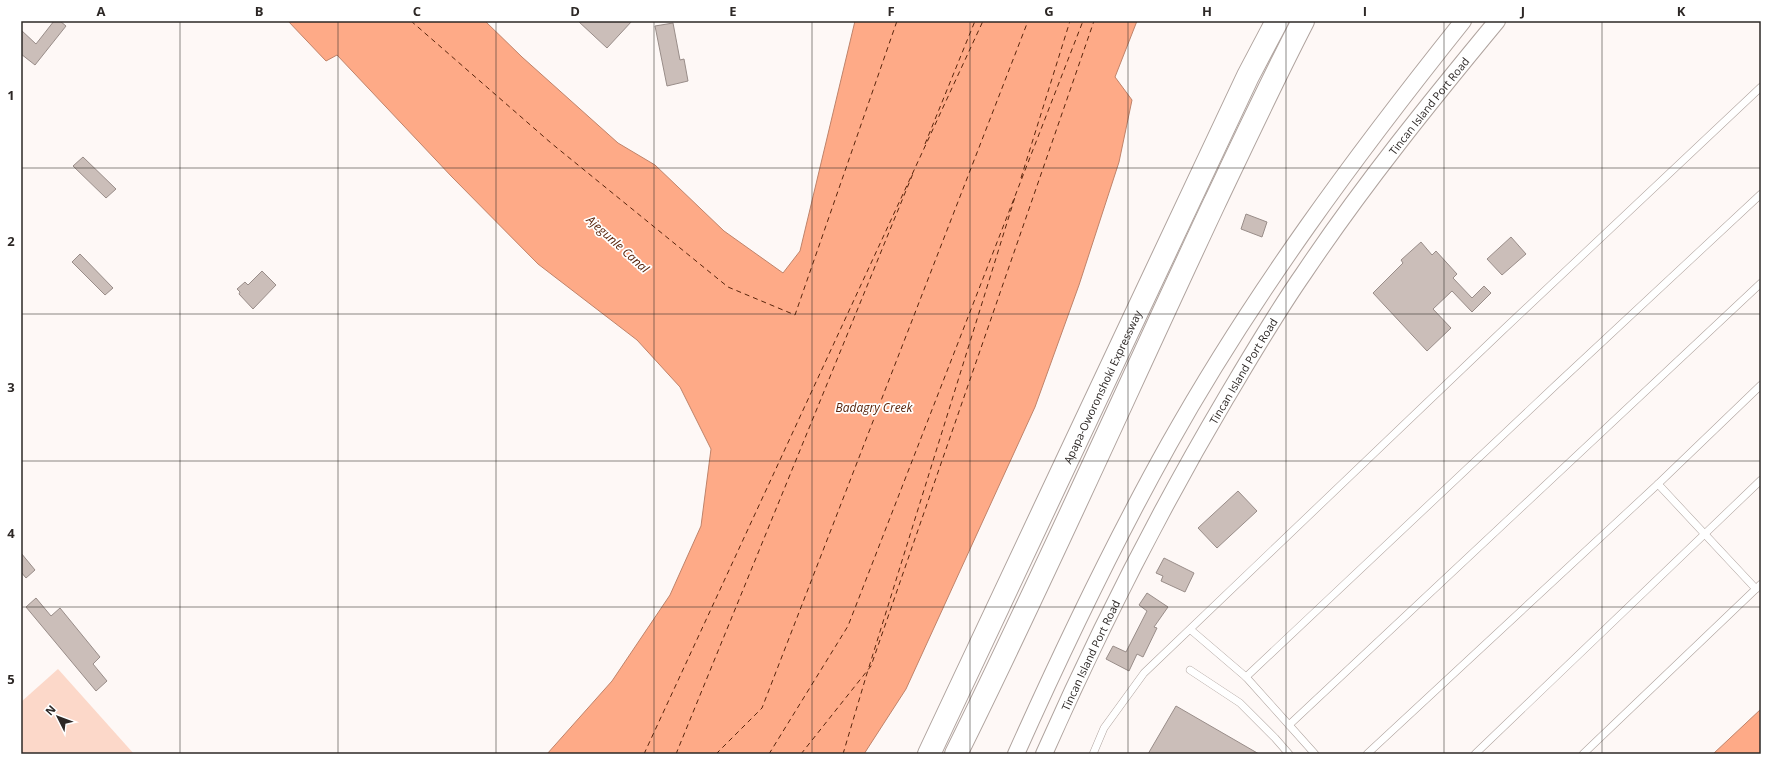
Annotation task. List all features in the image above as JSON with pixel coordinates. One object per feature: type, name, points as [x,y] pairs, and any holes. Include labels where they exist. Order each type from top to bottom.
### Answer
[{"type":"highway","name":"Apapa-Oworonshoki Expressway","points":[[929,754],[1248,76],[1277,21]]},
{"type":"highway","points":[[956,754],[1004,658],[1155,330],[1275,76],[1303,21]]},
{"type":"street","points":[[1016,754],[1105,566],[1170,443],[1229,344],[1339,181],[1399,100],[1463,21]]},
{"type":"street","name":"Tincan Island Port Road","points":[[1044,754],[1129,575],[1192,456],[1250,357],[1304,273],[1366,186],[1425,109],[1497,21]]},
{"type":"lane","points":[[1093,754],[1104,728],[1144,673],[1191,630],[1279,543],[1469,362],[1761,87]]},
{"type":"lane","points":[[1246,678],[1556,385],[1761,194]]},
{"type":"lane","points":[[1289,725],[1761,282]]},
{"type":"lane","points":[[1367,754],[1658,484],[1761,385]]},
{"type":"lane","points":[[1475,754],[1761,480]]},
{"type":"lane","points":[[1583,754],[1758,586],[1704,534],[1658,484]]},
{"type":"lane","points":[[1191,630],[1246,678],[1315,754]]},
{"type":"lane","points":[[1190,670],[1240,703],[1289,754]]},
{"type":"shaded area","points":[[58,669],[134,754],[21,754],[21,702]]},
{"type":"water","name":"Badagry Creek","points":[[288,21],[485,21],[522,57],[618,143],[655,165],[724,231],[783,273],[800,251],[855,21],[1137,21],[1115,77],[1132,100],[1119,162],[1079,285],[1035,407],[906,689],[864,754],[547,754],[612,681],[670,595],[701,526],[711,449],[680,387],[637,340],[538,264],[452,177],[337,55],[326,61]]},
{"type":"water","points":[[1761,709],[1761,754],[1713,754]]},
{"type":"building","points":[[54,21],[60,21],[66,26],[35,65],[21,54],[21,30],[36,44]]},
{"type":"building","points":[[578,21],[632,21],[607,48]]},
{"type":"building","points":[[673,23],[680,60],[684,59],[688,81],[667,86],[655,26]]},
{"type":"building","points":[[83,157],[116,189],[106,198],[73,166]]},
{"type":"building","points":[[1246,214],[1267,222],[1262,237],[1241,229]]},
{"type":"building","points":[[1511,237],[1526,254],[1502,275],[1487,259]]},
{"type":"building","points":[[1421,242],[1432,255],[1436,251],[1457,274],[1453,278],[1472,298],[1484,286],[1491,293],[1472,312],[1452,291],[1433,309],[1451,328],[1427,351],[1373,293],[1403,263],[1401,260]]},
{"type":"building","points":[[80,254],[113,288],[105,295],[72,262]]},
{"type":"building","points":[[262,271],[276,285],[253,309],[239,294],[240,292],[237,289],[245,282],[248,285]]},
{"type":"building","points":[[1238,491],[1257,511],[1217,548],[1198,528]]},
{"type":"building","points":[[21,553],[35,570],[26,578],[21,572]]},
{"type":"building","points":[[1164,558],[1194,573],[1185,592],[1161,581],[1163,576],[1156,573]]},
{"type":"building","points":[[1147,593],[1168,607],[1154,627],[1157,628],[1143,657],[1137,654],[1129,671],[1106,659],[1113,646],[1126,652],[1147,611],[1139,605]]},
{"type":"building","points":[[36,598],[51,616],[60,608],[100,657],[93,664],[107,681],[96,691],[26,607]]},
{"type":"building","points":[[1176,706],[1259,754],[1148,754]]},
{"type":"ferry route","points":[[411,21],[551,143],[728,287],[795,315],[897,21]]},
{"type":"ferry route","points":[[925,144],[975,21]]},
{"type":"ferry route","points":[[644,754],[983,21]]},
{"type":"ferry route","points":[[716,754],[762,708],[1028,21]]},
{"type":"ferry route","points":[[1021,178],[1070,21]]},
{"type":"ferry route","points":[[769,754],[848,626],[1083,21]]},
{"type":"ferry route","points":[[801,754],[871,666],[1094,21]]},
{"type":"ferry route","points":[[676,754],[914,171]]},
{"type":"ferry route","points":[[869,667],[1015,197]]},
{"type":"ferry route","points":[[843,754],[868,670]]},
{"type":"water label","name":"Ajegunle Canal","points":[[618,244]]}]
